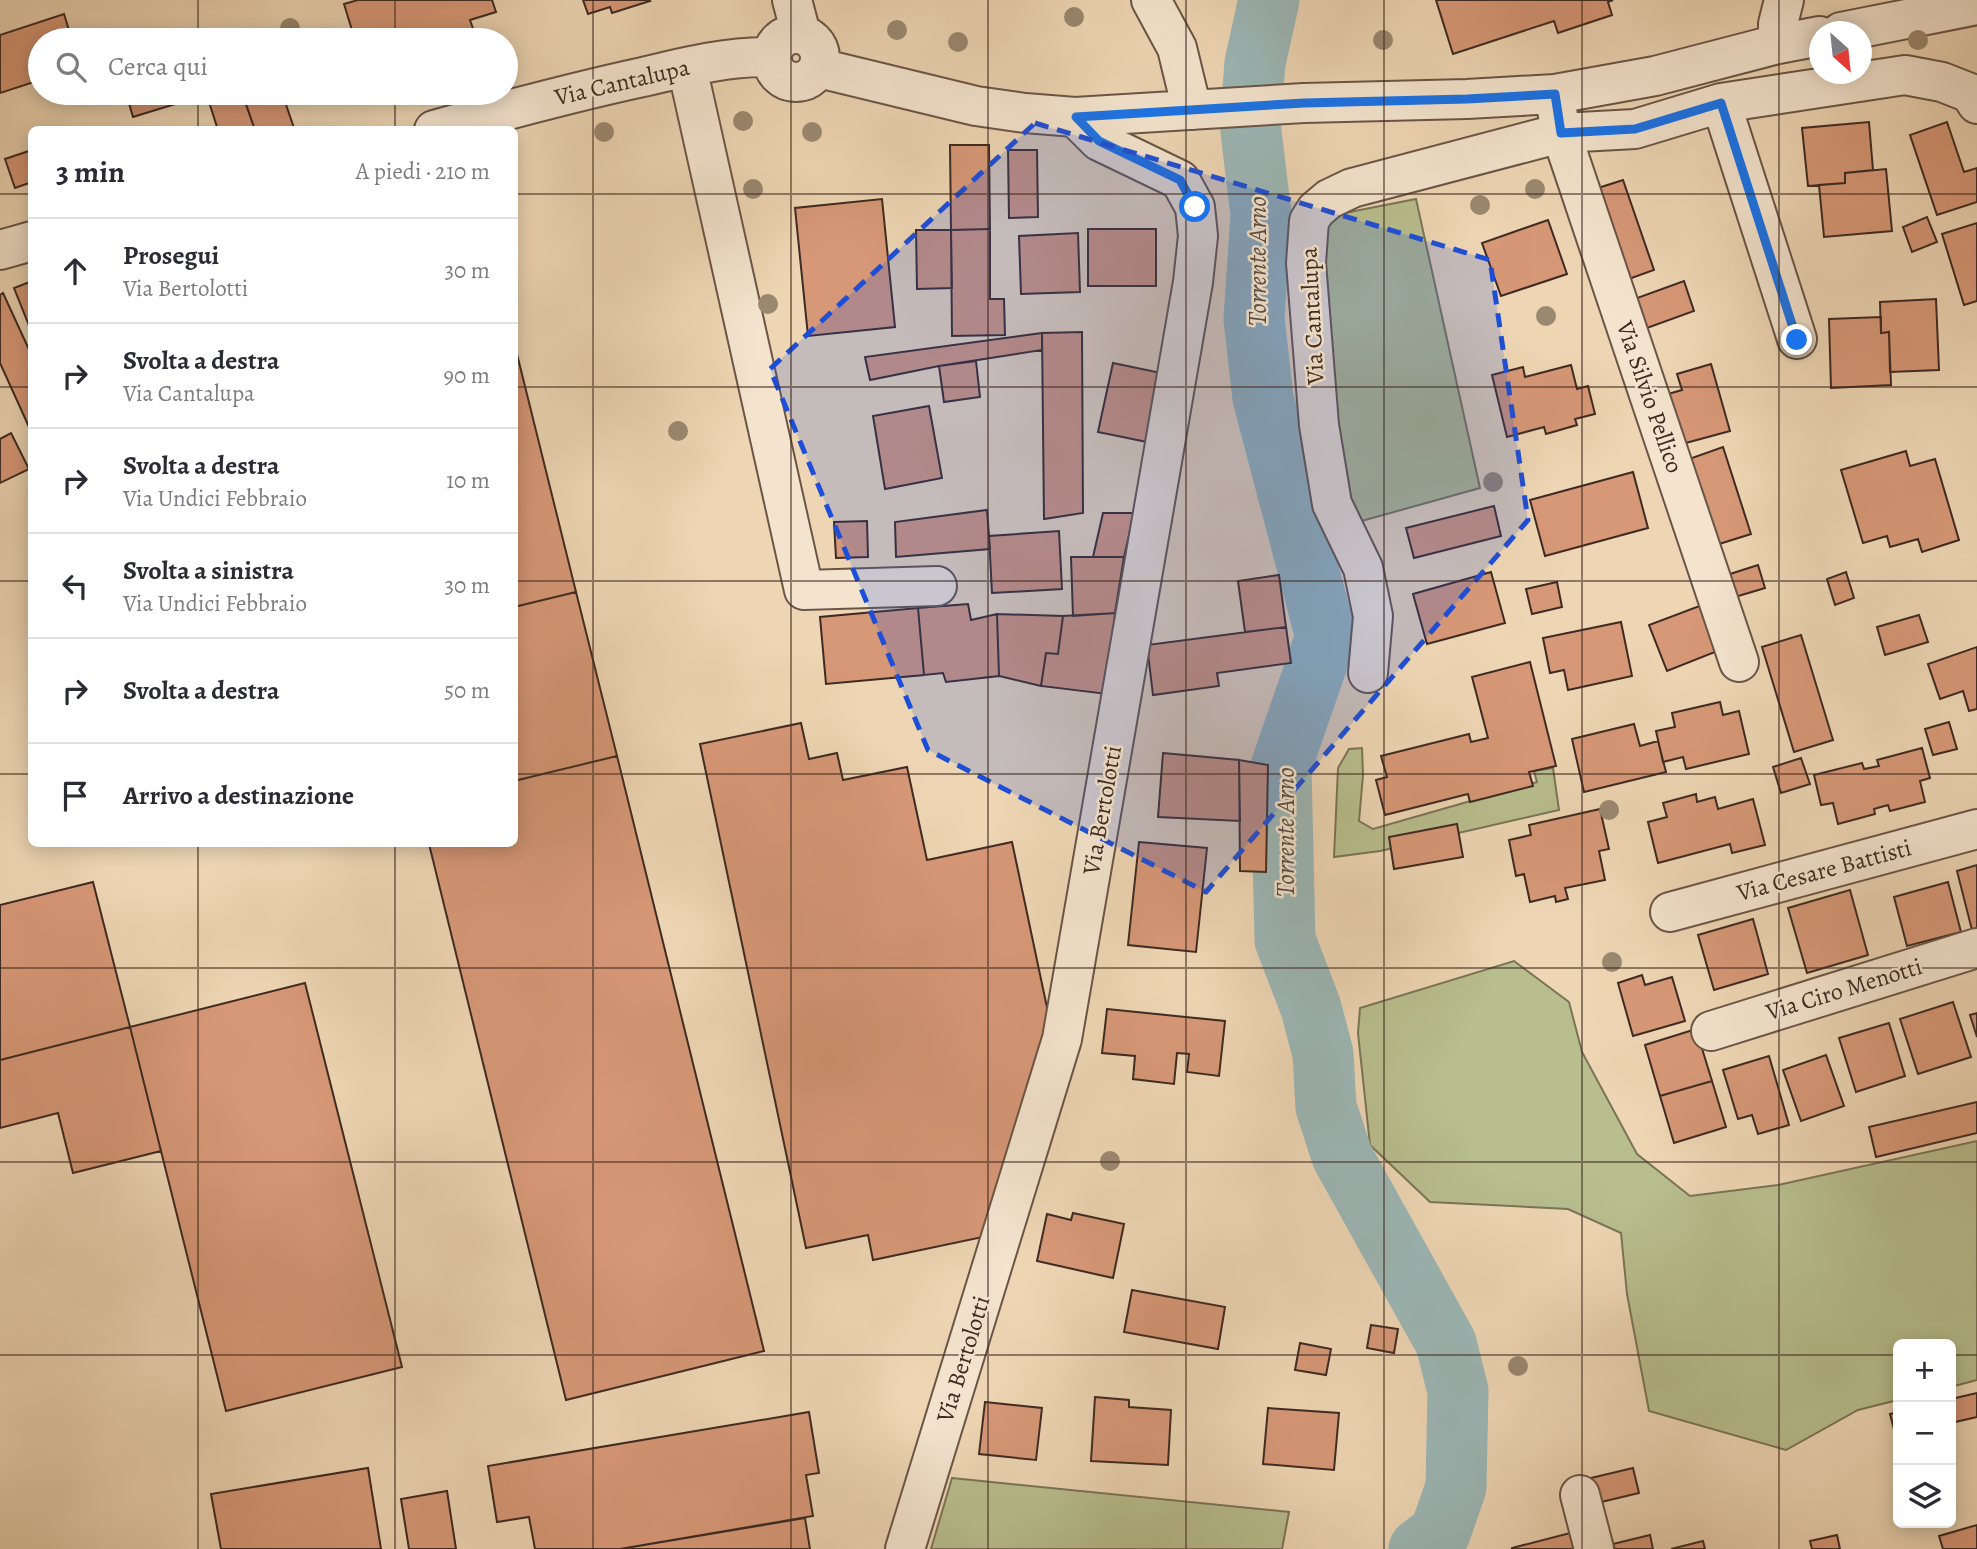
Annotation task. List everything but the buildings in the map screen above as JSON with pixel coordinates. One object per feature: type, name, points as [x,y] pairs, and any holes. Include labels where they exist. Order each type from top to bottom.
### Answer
[{"type":"street","points":[[1151,0],[1205,109]]},
{"type":"street","points":[[1777,44],[1778,24],[1784,0]]},
{"type":"street","points":[[1872,26],[1977,5]]},
{"type":"street","points":[[796,17],[818,47],[821,57],[819,68],[812,77],[802,82],[790,82],[780,78],[773,68],[771,57],[774,47],[790,34],[796,17]]},
{"type":"street","points":[[819,68],[976,106],[1076,117],[1304,103],[1555,94],[1655,76],[1809,38]]},
{"type":"street","name":"Via Cantalupa","points":[[448,126],[559,95],[687,67],[746,57],[771,57]]},
{"type":"street","points":[[687,67],[804,590],[937,586]]},
{"type":"street","name":"Via Cantalupa","points":[[1368,673],[1373,617],[1363,568],[1332,504],[1319,425],[1306,264],[1310,221],[1316,210],[1329,198],[1352,188],[1561,133],[1635,129],[1721,103],[1905,75],[1942,82],[1970,93],[1977,104]]},
{"type":"street","name":"Via Silvio Pellico","points":[[1555,94],[1561,133],[1739,662]]},
{"type":"street","points":[[1721,103],[1797,340]]},
{"type":"street","name":"Via Bertolotti","points":[[905,1549],[1062,1038],[1194,270],[1198,236],[1195,207],[1180,180],[1099,141],[1076,117]]},
{"type":"street","points":[[0,250],[28,242]]},
{"type":"street","name":"Via Cesare Battisti","points":[[1670,912],[1977,829]]},
{"type":"street","name":"Via Ciro Menotti","points":[[1711,1031],[1977,948]]},
{"type":"street","points":[[1580,1495],[1594,1549]]},
{"type":"highlighted area","points":[[1035,123],[1490,260],[1528,520],[1206,892],[928,750],[770,369]]},
{"type":"green space","points":[[1416,199],[1480,488],[1358,522],[1341,469],[1325,327],[1324,217]]},
{"type":"green space","points":[[1362,748],[1363,775],[1359,821],[1373,829],[1537,782],[1534,771],[1553,768],[1559,810],[1380,851],[1334,857],[1338,768],[1349,749]]},
{"type":"green space","points":[[1514,961],[1569,1002],[1582,1052],[1637,1154],[1690,1196],[1778,1185],[1977,1141],[1977,1380],[1956,1386],[1956,1339],[1893,1339],[1893,1401],[1858,1410],[1786,1450],[1649,1411],[1627,1294],[1621,1233],[1568,1209],[1430,1202],[1370,1145],[1358,1033],[1360,1008]]},
{"type":"green space","points":[[952,1478],[1289,1512],[1282,1549],[931,1549]]},
{"type":"waterway","name":"Torrente Arno","points":[[1269,0],[1255,63],[1250,123],[1261,215],[1254,319],[1263,398],[1326,637],[1281,767],[1285,940],[1311,1008],[1323,1054],[1326,1107],[1342,1156],[1446,1343],[1458,1391],[1456,1487],[1440,1533],[1419,1549]]},
{"type":"route","points":[[1195,207],[1180,180],[1099,141],[1076,117],[1304,103],[1555,94],[1561,133],[1635,129],[1721,103],[1797,340]]}]
